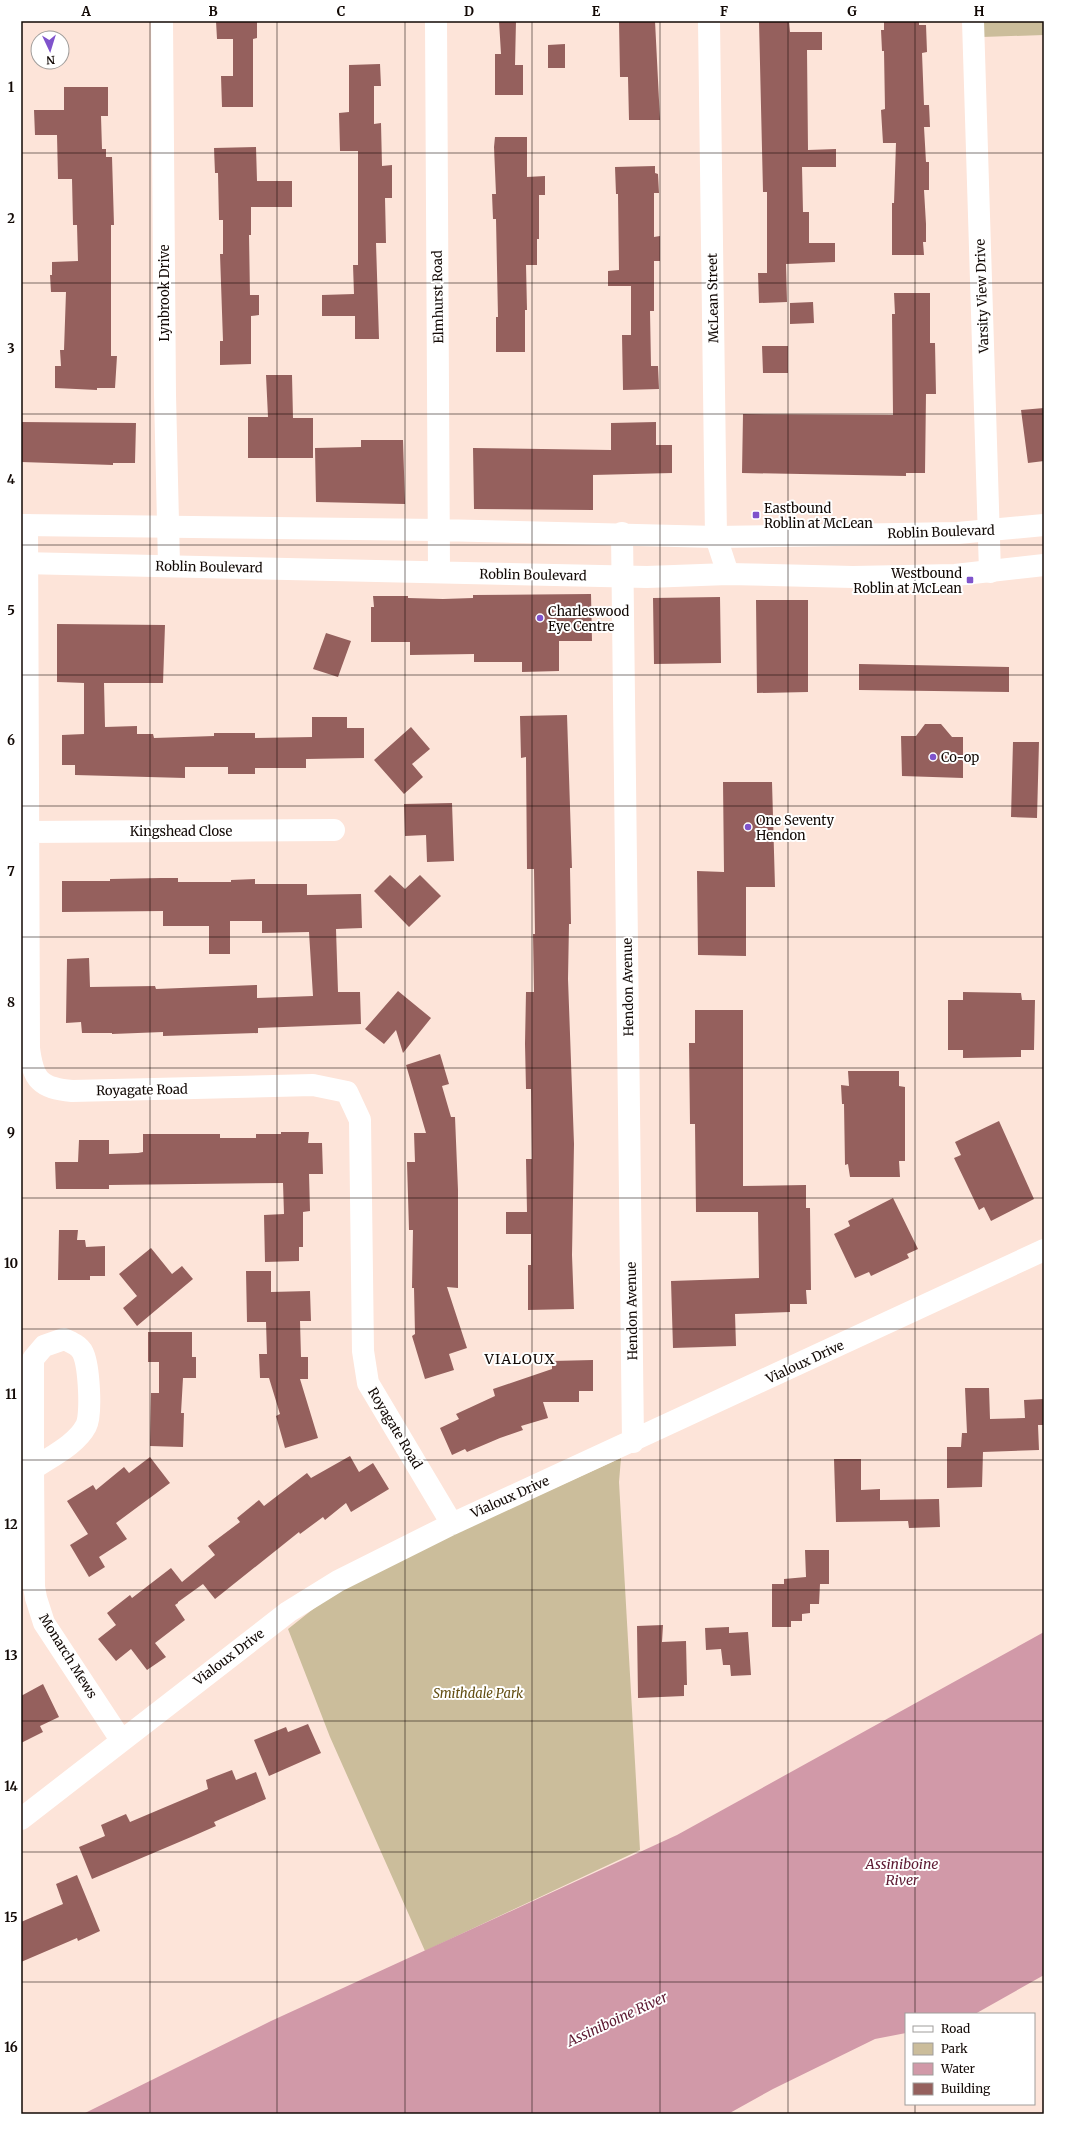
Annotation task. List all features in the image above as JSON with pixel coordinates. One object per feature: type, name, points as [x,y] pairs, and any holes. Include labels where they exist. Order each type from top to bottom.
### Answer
[{"type":"street","name":"Lynbrook Drive","points":[[162,21],[165,395],[169,565]]},
{"type":"street","name":"Elmhurst Road","points":[[436,21],[439,572]]},
{"type":"street","name":"McLean Street","points":[[709,21],[716,537],[728,574]]},
{"type":"street","name":"Varsity View Drive","points":[[973,21],[990,572]]},
{"type":"street","name":"Roblin Boulevard","points":[[24,525],[622,533],[716,537],[958,533],[1044,525]]},
{"type":"street","name":"Royagate Road","points":[[24,525],[29,1048],[31,1065],[38,1079],[49,1088],[72,1091],[313,1085],[347,1092],[360,1120],[363,1351],[368,1383],[452,1524]]},
{"type":"street","name":"Hendon Avenue","points":[[622,533],[633,1442]]},
{"type":"street","name":"Roblin Boulevard","points":[[24,563],[169,565],[622,577],[728,574],[853,577],[990,572],[1044,565]]},
{"type":"street","name":"Kingshead Close","points":[[28,832],[334,830]]},
{"type":"street","name":"Vialoux Drive","points":[[21,1819],[121,1740],[288,1612],[313,1595],[452,1524],[633,1442],[1044,1250]]},
{"type":"street","name":"Monarch Mews","points":[[33,1469],[76,1439],[86,1426],[89,1414],[86,1365],[83,1352],[75,1344],[64,1339],[44,1346],[33,1359],[33,1469],[34,1587],[39,1610],[44,1623],[121,1740]]},
{"type":"green space","points":[[981,21],[1044,21],[1044,35],[982,37]]},
{"type":"green space","name":"Smithdale Park","points":[[621,1458],[619,1482],[640,1850],[425,1951],[330,1737],[288,1629],[337,1590],[434,1543]]},
{"type":"water","name":"Assiniboine River","points":[[1044,1632],[1044,1975],[977,2013],[905,2013],[905,2033],[875,2039],[773,2089],[728,2114],[83,2114],[271,2021],[677,1835]]},
{"type":"building","points":[[216,21],[257,21],[257,38],[253,39],[253,107],[222,107],[221,76],[233,76],[233,39],[217,39]]},
{"type":"building","points":[[499,21],[516,21],[515,65],[523,65],[523,95],[495,95],[495,54],[501,54]]},
{"type":"building","points":[[619,21],[655,21],[660,120],[629,120],[628,77],[620,77]]},
{"type":"building","points":[[759,21],[789,21],[790,32],[822,32],[822,50],[807,50],[808,150],[836,149],[836,167],[802,167],[803,212],[809,212],[809,243],[835,243],[835,262],[786,264],[787,302],[759,303],[758,273],[767,273],[767,192],[763,192]]},
{"type":"building","points":[[884,21],[919,21],[919,25],[926,25],[927,52],[922,53],[924,105],[929,105],[930,127],[924,127],[926,162],[929,162],[929,190],[924,190],[926,242],[923,242],[924,255],[892,255],[892,203],[894,203],[896,143],[883,143],[881,110],[885,109],[884,51],[882,51],[881,30],[884,30]]},
{"type":"building","points":[[565,44],[565,68],[548,68],[548,45]]},
{"type":"building","points":[[380,64],[381,86],[374,86],[374,124],[381,123],[382,166],[392,165],[392,198],[385,198],[386,243],[376,243],[379,339],[355,339],[355,316],[322,316],[322,295],[354,294],[353,265],[358,265],[358,151],[340,151],[339,113],[349,112],[349,65]]},
{"type":"building","points":[[64,87],[108,87],[108,116],[101,116],[102,149],[106,149],[106,157],[112,157],[114,225],[111,225],[111,356],[117,356],[115,388],[97,388],[97,390],[55,388],[55,366],[61,366],[60,350],[64,350],[66,292],[51,292],[50,275],[52,275],[52,262],[78,261],[77,225],[73,225],[72,179],[58,179],[57,135],[35,135],[34,110],[64,110]]},
{"type":"building","points":[[495,137],[527,137],[527,177],[545,176],[545,195],[539,195],[539,239],[537,239],[537,265],[526,265],[527,310],[525,310],[525,352],[496,352],[496,317],[498,317],[496,219],[493,219],[492,194],[496,194]]},
{"type":"building","points":[[256,147],[257,181],[292,181],[292,207],[251,207],[251,235],[249,235],[250,295],[259,295],[259,315],[251,316],[251,364],[220,365],[220,341],[223,341],[220,254],[223,254],[223,220],[219,220],[218,173],[215,173],[214,148]]},
{"type":"building","points":[[655,166],[655,173],[658,174],[659,193],[654,193],[654,237],[660,236],[660,261],[654,261],[654,311],[650,311],[651,366],[658,366],[659,389],[623,390],[622,335],[631,335],[631,286],[608,286],[608,271],[619,270],[618,194],[616,194],[615,167]]},
{"type":"building","points":[[894,293],[930,293],[930,343],[935,343],[936,394],[926,394],[925,473],[906,473],[906,476],[742,473],[743,414],[893,415],[892,314],[895,314]]},
{"type":"building","points":[[813,302],[814,323],[790,324],[790,303]]},
{"type":"building","points":[[762,346],[788,346],[788,373],[763,373]]},
{"type":"building","points":[[266,375],[292,375],[293,418],[313,418],[313,458],[248,458],[248,417],[268,417]]},
{"type":"building","points":[[1044,408],[1044,461],[1028,463],[1021,410]]},
{"type":"building","points":[[21,422],[136,423],[135,463],[113,463],[113,465],[21,462]]},
{"type":"building","points":[[656,422],[656,445],[672,445],[672,473],[593,475],[593,510],[474,509],[473,448],[611,450],[611,423]]},
{"type":"building","points":[[361,440],[403,440],[405,504],[316,502],[315,448],[361,447]]},
{"type":"building","points":[[591,594],[592,641],[559,641],[559,671],[522,672],[522,662],[474,662],[474,654],[410,655],[410,642],[371,642],[371,607],[374,607],[373,596],[408,596],[408,598],[443,599],[473,598],[473,595]]},
{"type":"building","points":[[720,597],[721,663],[654,664],[653,598]]},
{"type":"building","points":[[756,600],[808,600],[808,692],[757,693]]},
{"type":"building","points":[[57,624],[165,625],[163,683],[104,683],[105,727],[137,726],[137,734],[153,734],[154,738],[214,736],[214,733],[255,733],[255,738],[312,737],[312,717],[347,717],[347,728],[364,728],[364,758],[306,759],[306,768],[255,768],[255,774],[228,774],[228,767],[185,767],[185,778],[75,775],[75,765],[62,765],[62,735],[84,734],[84,683],[57,682]]},
{"type":"building","points":[[326,633],[351,641],[338,677],[313,669]]},
{"type":"building","points":[[859,664],[1009,667],[1009,692],[859,690]]},
{"type":"building","points":[[567,715],[572,868],[570,868],[571,924],[569,924],[568,979],[574,1144],[572,1255],[574,1309],[528,1310],[528,1265],[531,1265],[531,1234],[506,1234],[506,1212],[527,1212],[526,1159],[532,1159],[531,1089],[526,1089],[525,1044],[526,992],[534,992],[534,869],[527,869],[526,757],[521,758],[520,716]]},
{"type":"building","name":"Co-op","points":[[925,724],[941,724],[952,737],[963,737],[963,778],[902,776],[901,736],[916,736]]},
{"type":"building","points":[[411,727],[430,749],[412,764],[423,777],[404,794],[374,760]]},
{"type":"building","points":[[1013,742],[1039,742],[1037,818],[1011,817]]},
{"type":"building","name":"One Seventy Hendon","points":[[723,782],[772,782],[775,887],[746,887],[746,956],[698,955],[697,871],[724,872]]},
{"type":"building","points":[[452,803],[454,861],[427,862],[426,835],[405,836],[404,804]]},
{"type":"building","points":[[390,875],[405,889],[420,875],[441,896],[409,927],[374,891]]},
{"type":"building","points":[[178,878],[178,882],[231,882],[231,880],[255,879],[255,884],[307,884],[307,895],[361,894],[362,928],[336,929],[338,992],[360,992],[361,1024],[258,1028],[258,1033],[163,1036],[163,1032],[112,1034],[82,1033],[81,1022],[66,1023],[67,959],[89,958],[90,987],[155,986],[156,989],[257,985],[257,998],[313,996],[309,932],[262,933],[262,921],[230,921],[230,954],[209,954],[209,926],[163,926],[163,911],[62,912],[62,881],[110,881],[110,879]]},
{"type":"building","points":[[398,991],[431,1018],[403,1053],[396,1030],[384,1044],[365,1029]]},
{"type":"building","points":[[963,992],[1021,993],[1022,1000],[1035,1000],[1034,1050],[1021,1050],[1021,1057],[963,1058],[963,1050],[948,1050],[948,1000],[963,1000]]},
{"type":"building","points":[[695,1010],[743,1010],[743,1186],[806,1185],[806,1208],[810,1208],[811,1290],[806,1290],[807,1304],[790,1304],[790,1312],[735,1314],[736,1346],[673,1348],[671,1281],[759,1278],[758,1212],[696,1212],[695,1124],[690,1124],[689,1043],[695,1043]]},
{"type":"building","points":[[440,1054],[449,1084],[442,1086],[451,1117],[455,1117],[458,1190],[458,1288],[447,1287],[467,1348],[449,1354],[454,1370],[425,1379],[412,1336],[415,1334],[414,1288],[412,1288],[413,1230],[409,1230],[407,1162],[415,1162],[414,1133],[426,1133],[406,1065]]},
{"type":"building","points":[[848,1071],[899,1071],[899,1086],[905,1087],[905,1161],[899,1161],[900,1177],[850,1177],[848,1164],[845,1165],[844,1104],[842,1104],[841,1085],[849,1086]]},
{"type":"building","points":[[999,1121],[1034,1199],[991,1221],[984,1207],[979,1210],[954,1158],[961,1155],[955,1142]]},
{"type":"building","points":[[281,1132],[309,1132],[308,1143],[322,1143],[323,1174],[309,1174],[310,1211],[303,1212],[303,1247],[299,1247],[299,1261],[265,1262],[264,1215],[284,1214],[283,1183],[109,1185],[109,1189],[56,1189],[55,1162],[78,1162],[79,1140],[109,1140],[109,1154],[138,1153],[143,1152],[143,1134],[220,1134],[220,1138],[256,1138],[256,1134],[281,1134]]},
{"type":"building","points":[[893,1198],[918,1249],[907,1254],[909,1258],[871,1276],[869,1272],[855,1278],[834,1234],[850,1226],[848,1221]]},
{"type":"building","points":[[59,1230],[78,1230],[77,1240],[85,1240],[86,1247],[105,1246],[105,1276],[90,1276],[90,1280],[58,1280]]},
{"type":"building","points":[[151,1248],[172,1274],[182,1266],[193,1279],[137,1326],[123,1308],[137,1296],[119,1274]]},
{"type":"building","points":[[246,1271],[271,1271],[271,1292],[310,1291],[311,1321],[300,1321],[301,1357],[308,1357],[308,1379],[300,1379],[318,1438],[285,1448],[276,1416],[280,1414],[269,1378],[260,1378],[259,1354],[267,1354],[266,1322],[247,1322]]},
{"type":"building","points":[[148,1332],[192,1332],[192,1357],[196,1357],[196,1378],[183,1378],[181,1413],[184,1413],[183,1447],[150,1446],[151,1393],[159,1393],[159,1362],[148,1362]]},
{"type":"building","points":[[593,1360],[593,1391],[579,1391],[579,1402],[543,1402],[548,1418],[521,1426],[523,1430],[467,1452],[465,1449],[452,1455],[440,1428],[459,1419],[456,1414],[495,1396],[493,1389],[552,1369],[552,1361]]},
{"type":"building","points":[[965,1388],[989,1388],[990,1419],[1025,1418],[1024,1400],[1044,1399],[1044,1425],[1038,1425],[1039,1450],[983,1452],[982,1487],[947,1488],[947,1447],[961,1447],[962,1433],[967,1433]]},
{"type":"building","points":[[350,1456],[359,1472],[373,1463],[389,1489],[351,1512],[346,1503],[325,1520],[323,1517],[300,1534],[299,1532],[215,1599],[203,1584],[178,1602],[175,1605],[185,1620],[155,1643],[166,1657],[147,1670],[131,1649],[116,1661],[98,1639],[116,1625],[107,1613],[130,1595],[132,1598],[171,1568],[182,1582],[215,1555],[208,1546],[240,1522],[237,1518],[259,1500],[264,1506],[307,1473],[311,1478]]},
{"type":"building","points":[[150,1457],[170,1483],[116,1523],[127,1539],[99,1557],[105,1567],[89,1577],[70,1545],[88,1534],[67,1501],[93,1485],[96,1490],[124,1467],[129,1473]]},
{"type":"building","points":[[834,1459],[861,1459],[861,1490],[880,1489],[880,1500],[939,1499],[940,1527],[909,1528],[908,1521],[836,1522]]},
{"type":"building","points":[[805,1550],[829,1550],[829,1584],[820,1584],[819,1604],[810,1604],[810,1613],[802,1614],[802,1621],[791,1621],[791,1627],[772,1627],[772,1584],[784,1584],[784,1579],[806,1577]]},
{"type":"building","points":[[663,1625],[662,1642],[686,1641],[687,1685],[684,1685],[684,1696],[638,1698],[637,1626]]},
{"type":"building","points":[[729,1627],[729,1633],[748,1632],[751,1675],[731,1676],[730,1665],[723,1665],[721,1649],[706,1650],[705,1628]]},
{"type":"building","points":[[43,1684],[59,1717],[40,1726],[43,1732],[21,1743],[21,1696]]},
{"type":"building","points":[[308,1724],[321,1753],[269,1776],[254,1740],[286,1727],[288,1732]]},
{"type":"building","points":[[232,1770],[236,1780],[256,1772],[266,1799],[214,1822],[216,1826],[92,1879],[79,1847],[105,1836],[101,1825],[126,1814],[130,1822],[208,1789],[206,1780]]},
{"type":"building","points":[[77,1875],[100,1931],[78,1941],[77,1938],[21,1962],[21,1922],[63,1904],[56,1884]]},
{"type":"place","name":"Eastbound Roblin at McLean","points":[[756,515]]},
{"type":"place","name":"Westbound Roblin at McLean","points":[[970,580]]},
{"type":"place","name":"Charleswood Eye Centre","points":[[540,618]]},
{"type":"place","name":"Co-op","points":[[933,757]]},
{"type":"place","name":"One Seventy Hendon","points":[[748,827]]},
{"type":"district","name":"VIALOUX","points":[[520,1359]]}]
